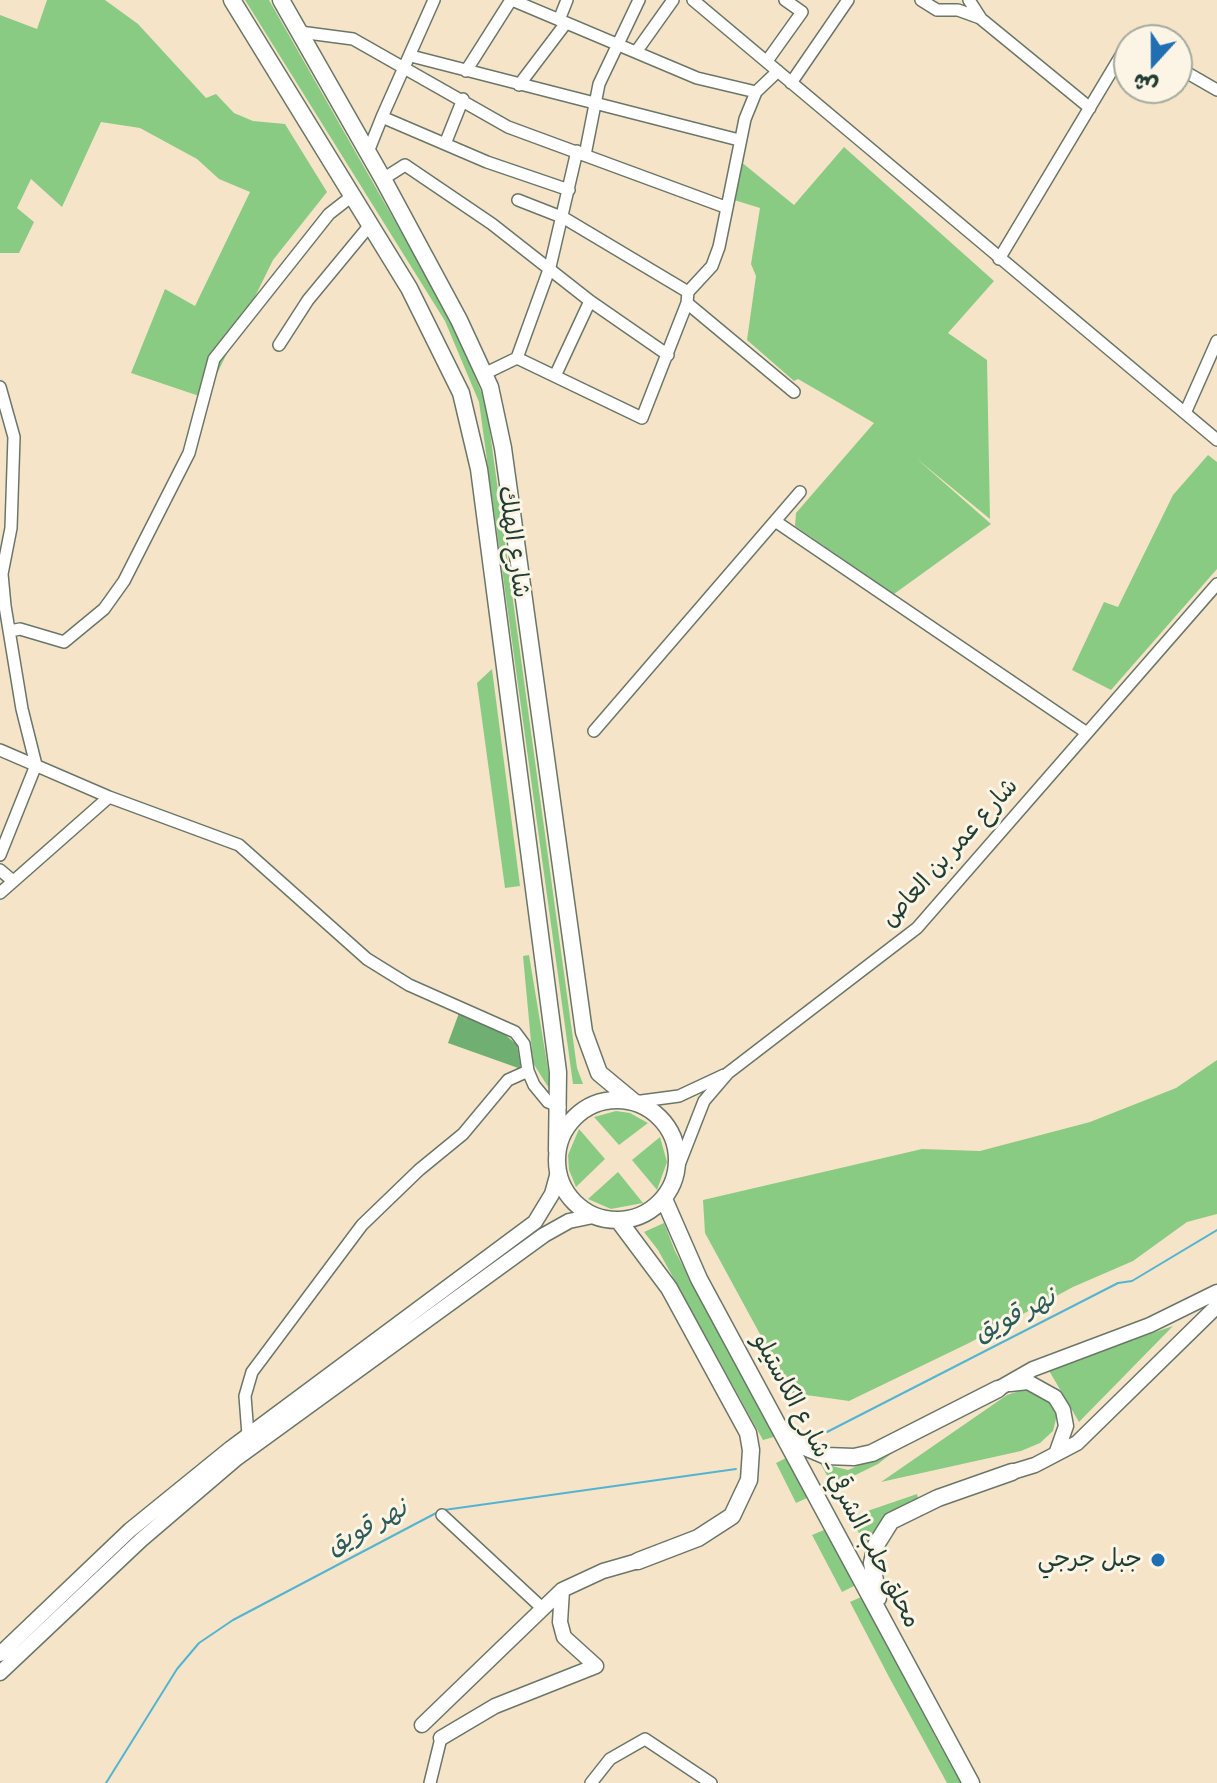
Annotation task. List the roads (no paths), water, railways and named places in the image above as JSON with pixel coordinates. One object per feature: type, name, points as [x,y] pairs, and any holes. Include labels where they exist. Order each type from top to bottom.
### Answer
[{"type":"highway","name":"شارع الهلك","points":[[232,0],[409,288],[461,393],[479,469],[560,1107],[557,1151]]},
{"type":"highway","name":"شارع الهلك","points":[[281,0],[383,179],[484,374],[503,448],[584,1032],[599,1073],[634,1102]]},
{"type":"highway","points":[[613,1100],[634,1102],[663,1121],[678,1152],[677,1170],[664,1199],[640,1217],[619,1221],[593,1216],[570,1198],[558,1172],[557,1151],[563,1132],[585,1110],[613,1100]]},
{"type":"highway","name":"محلق حلب الشرقي - شارع الكاستيلو","points":[[664,1199],[699,1279],[971,1783]]},
{"type":"highway","points":[[619,1221],[669,1288],[748,1433],[749,1480],[732,1516],[698,1538],[638,1561]]},
{"type":"highway","points":[[777,1420],[800,1445],[826,1456],[854,1457],[872,1453],[998,1389]]},
{"type":"highway","points":[[882,1616],[872,1563],[876,1545],[891,1521],[938,1498],[1012,1472]]},
{"type":"main road","points":[[0,1654],[130,1530],[248,1435],[535,1222],[552,1194],[558,1172]]},
{"type":"main road","points":[[0,1673],[141,1540],[237,1458],[544,1235],[569,1221],[593,1216]]},
{"type":"main road","points":[[998,1389],[1033,1369],[1150,1325],[1217,1292]]},
{"type":"main road","points":[[1012,1472],[1055,1455],[1095,1427],[1217,1306]]},
{"type":"main road","points":[[998,1389],[1013,1383],[1028,1382],[1055,1397],[1063,1410],[1066,1426],[1055,1455]]},
{"type":"main road","points":[[422,1725],[562,1590],[603,1571],[638,1561]]},
{"type":"main road","points":[[441,1738],[495,1706],[596,1666],[564,1637],[560,1622],[562,1590]]},
{"type":"street","points":[[368,152],[434,0]]},
{"type":"street","points":[[519,85],[562,21],[567,0]]},
{"type":"street","points":[[484,374],[517,358],[550,267],[594,104],[616,44],[639,0]]},
{"type":"street","points":[[636,52],[673,0]]},
{"type":"street","points":[[693,0],[1217,440]]},
{"type":"street","points":[[767,61],[802,12],[785,0]]},
{"type":"street","points":[[791,83],[848,0]]},
{"type":"street","points":[[921,0],[937,10],[958,10],[980,18]]},
{"type":"street","points":[[969,0],[980,18],[1090,108]]},
{"type":"street","points":[[466,71],[516,1],[697,78],[756,92]]},
{"type":"street","points":[[300,32],[353,39],[508,127],[725,207]]},
{"type":"street","points":[[411,56],[739,140]]},
{"type":"street","points":[[999,259],[1113,69]]},
{"type":"street","points":[[517,358],[642,418],[688,297],[712,266],[739,140],[756,92],[778,71]]},
{"type":"street","points":[[1193,76],[1217,90]]},
{"type":"street","points":[[445,144],[463,99]]},
{"type":"street","points":[[382,117],[569,190]]},
{"type":"street","points":[[383,179],[405,165],[668,355]]},
{"type":"street","points":[[10,631],[20,629],[64,642],[104,609],[124,581],[189,453],[204,406],[214,359],[329,214],[352,196]]},
{"type":"street","points":[[518,200],[564,218],[688,297],[794,392]]},
{"type":"street","points":[[279,345],[308,300],[370,225]]},
{"type":"street","points":[[555,376],[590,301]]},
{"type":"street","points":[[1186,411],[1217,341]]},
{"type":"street","points":[[0,387],[14,437],[11,528],[2,574],[22,709],[36,765],[0,855]]},
{"type":"street","points":[[594,731],[800,492]]},
{"type":"street","points":[[775,521],[1087,733]]},
{"type":"street","name":"شارع عمر بن العاص","points":[[677,1170],[704,1101],[728,1073],[917,928],[1217,584]]},
{"type":"street","points":[[0,750],[109,797],[239,845],[367,959],[409,985],[504,1024],[515,1032],[524,1044],[528,1071],[548,1102],[560,1107]]},
{"type":"street","points":[[0,893],[109,797]]},
{"type":"street","points":[[0,870],[13,881]]},
{"type":"street","points":[[248,1435],[245,1396],[252,1372],[362,1225],[419,1170],[463,1134],[508,1080],[528,1071]]},
{"type":"street","points":[[634,1102],[679,1096],[728,1073]]},
{"type":"street","points":[[442,1515],[541,1607]]},
{"type":"street","points":[[430,1783],[441,1738]]},
{"type":"street","points":[[591,1783],[610,1759],[645,1739],[711,1783]]},
{"type":"waterway","name":"نهر قويق","points":[[827,1432],[1118,1283],[1132,1281],[1217,1230]]},
{"type":"waterway","name":"نهر قويق","points":[[444,1510],[736,1469]]},
{"type":"waterway","name":"نهر قويق","points":[[106,1783],[177,1669],[199,1643],[233,1620],[438,1512]]},
{"type":"place","name":"جبل جرجي","points":[[1158,1560]]}]
